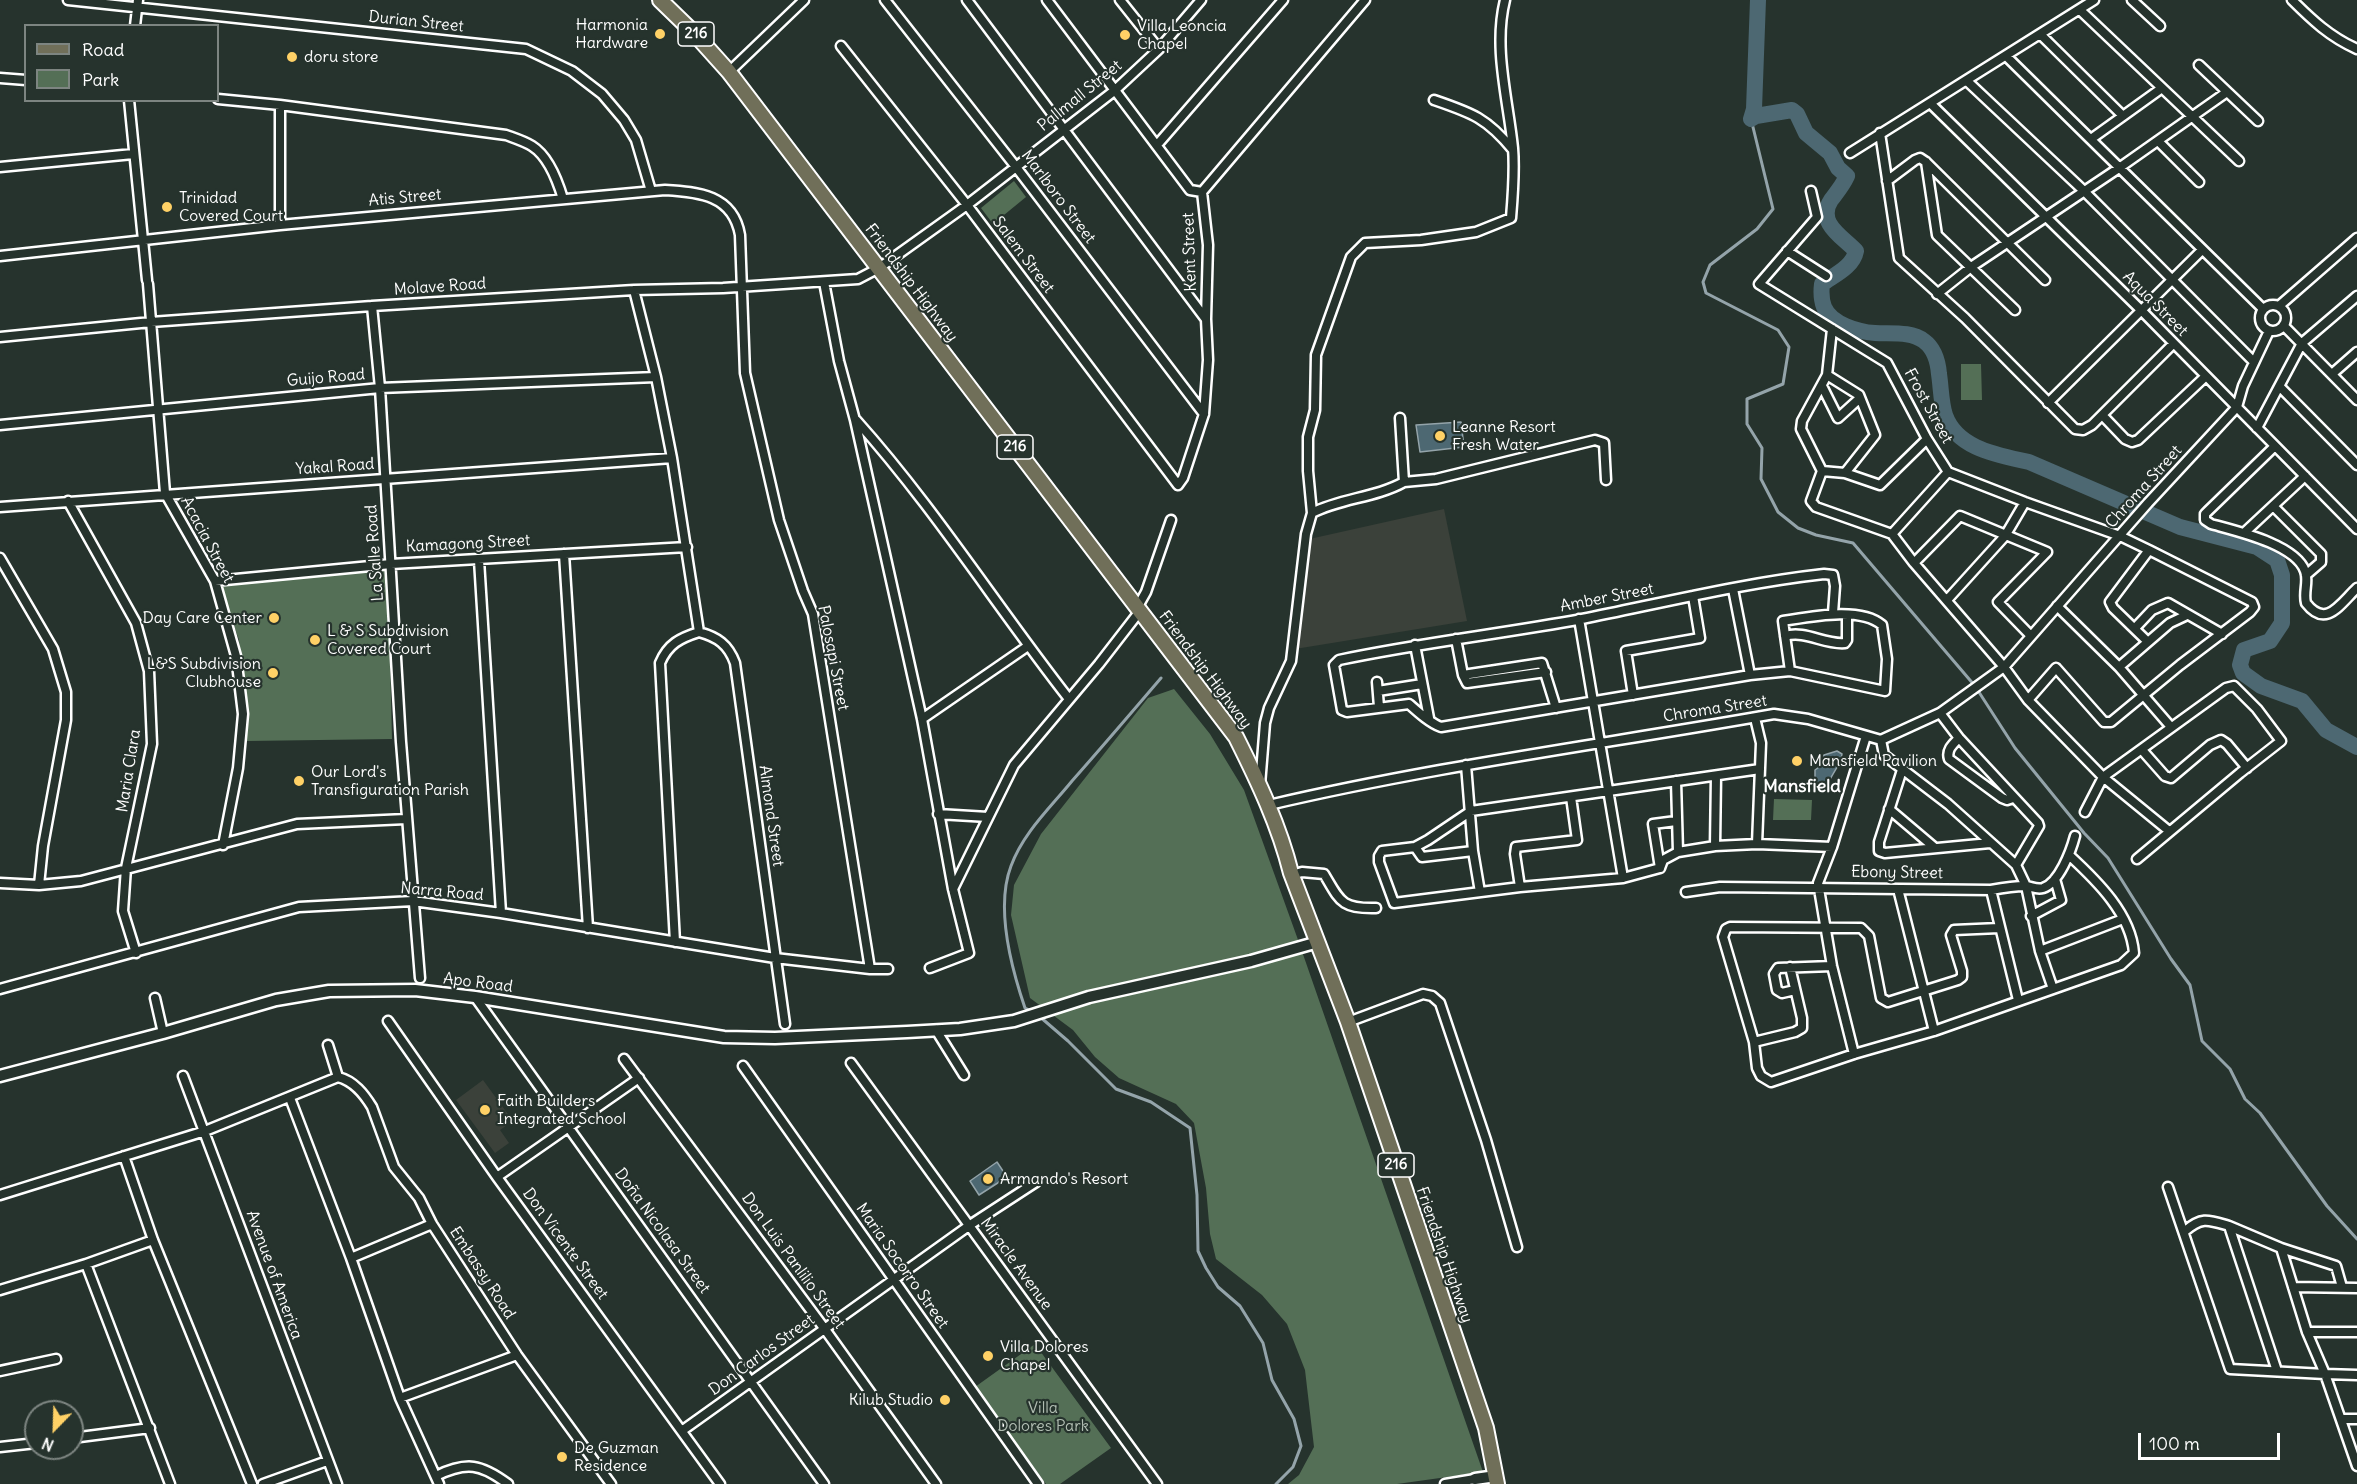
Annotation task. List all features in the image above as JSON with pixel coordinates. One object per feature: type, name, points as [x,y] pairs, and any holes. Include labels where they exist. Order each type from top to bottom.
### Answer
[{"type":"main road","name":"Friendship Highway","points":[[660,0],[729,72],[1236,737],[1269,805],[1292,875],[1348,1022],[1486,1428],[1496,1480]]},
{"type":"street","name":"Durian Street","points":[[68,0],[137,3],[526,49],[572,70],[602,94],[624,120],[636,140],[651,191]]},
{"type":"street","points":[[729,72],[804,0]]},
{"type":"street","name":"Marlboro Street","points":[[885,0],[1016,166],[1204,414]]},
{"type":"street","points":[[966,0],[1206,319]]},
{"type":"street","name":"Kent Street","points":[[1047,0],[1190,190],[1202,192],[1208,245],[1206,319],[1208,360],[1204,414],[1183,478],[1178,485]]},
{"type":"street","points":[[1119,0],[1160,49]]},
{"type":"street","name":"Pallmall Street","points":[[879,268],[967,205],[1114,91],[1160,49],[1201,0]]},
{"type":"street","points":[[1157,145],[1283,0]]},
{"type":"street","points":[[1202,192],[1365,0]]},
{"type":"street","points":[[1260,785],[1265,723],[1269,708],[1291,661],[1306,534],[1312,513],[1308,437],[1315,410],[1316,355],[1351,257],[1365,243],[1421,240],[1476,232],[1511,218],[1513,151],[1501,58],[1502,13],[1506,0]]},
{"type":"street","points":[[1850,153],[2094,0]]},
{"type":"street","points":[[2132,0],[2160,27]]},
{"type":"street","points":[[2292,0],[2326,32],[2357,49]]},
{"type":"street","points":[[135,24],[137,3]]},
{"type":"street","points":[[2079,9],[2239,161]]},
{"type":"street","points":[[2040,34],[2123,116]]},
{"type":"street","name":"Salem Street","points":[[841,46],[967,205],[1178,485]]},
{"type":"street","points":[[2006,56],[2263,309]]},
{"type":"street","points":[[2199,65],[2258,121]]},
{"type":"street","points":[[0,78],[24,80]]},
{"type":"street","points":[[1966,81],[2084,191],[2254,362]]},
{"type":"street","points":[[2091,139],[2162,88]]},
{"type":"street","points":[[1937,294],[1971,267],[2227,92]]},
{"type":"street","points":[[219,99],[506,135],[534,147],[547,162],[560,186],[563,199]]},
{"type":"street","points":[[1434,100],[1479,117],[1499,133],[1513,151]]},
{"type":"street","name":"Acacia Street","points":[[129,102],[165,493],[214,581],[236,656],[243,714],[238,768],[223,845]]},
{"type":"street","name":"Aqua Street","points":[[1930,103],[2142,311],[2357,529]]},
{"type":"street","points":[[280,105],[280,225]]},
{"type":"street","points":[[1880,133],[1899,258],[2074,429],[2083,430],[2103,416],[2173,344]]},
{"type":"street","points":[[2158,141],[2199,182]]},
{"type":"street","points":[[0,167],[133,154]]},
{"type":"street","points":[[1887,181],[1920,158],[2044,280]]},
{"type":"street","points":[[1926,162],[1937,235],[2015,310]]},
{"type":"street","name":"Frost Street","points":[[1812,190],[1816,217],[1759,284],[1887,363],[1927,439],[1948,472]]},
{"type":"street","name":"Atis Street","points":[[0,256],[280,225],[651,191],[688,192],[714,198],[731,210],[738,222],[742,286]]},
{"type":"street","points":[[2279,306],[2357,238]]},
{"type":"street","points":[[2048,403],[2202,250]]},
{"type":"street","points":[[1787,251],[1826,276]]},
{"type":"street","name":"Molave Road","points":[[0,337],[151,322],[372,306],[634,290],[824,282],[858,279],[879,268]]},
{"type":"street","points":[[824,282],[839,361],[855,420],[921,719],[953,889],[969,953],[930,968]]},
{"type":"street","name":"Palosapi Street","points":[[742,286],[745,374],[779,520],[813,614],[870,969]]},
{"type":"street","points":[[634,290],[656,378],[672,458],[699,632],[680,638],[664,654],[660,663],[675,942]]},
{"type":"street","points":[[2257,428],[2302,343],[2357,296]]},
{"type":"street","points":[[2272,305],[2279,306],[2286,314],[2284,326],[2277,331],[2265,328],[2260,321],[2263,309],[2272,305]]},
{"type":"street","name":"La Salle Road","points":[[372,306],[380,388],[406,819],[420,978]]},
{"type":"street","points":[[2284,326],[2357,400]]},
{"type":"street","points":[[1833,329],[1827,375],[1802,421],[1801,429],[1822,471],[1811,501],[1816,507],[1892,534],[1914,563],[2004,667],[2028,700],[2103,777],[2169,831]]},
{"type":"street","name":"Chroma Street","points":[[1269,805],[1327,791],[1466,765],[1773,714],[1793,716],[1881,740],[1940,713],[2004,667],[2148,503],[2237,407],[2240,394],[2269,330]]},
{"type":"street","points":[[2332,374],[2357,352]]},
{"type":"street","points":[[1827,375],[1860,398],[1875,435],[1845,473]]},
{"type":"street","points":[[2103,416],[2125,439],[2132,442],[2138,440],[2206,376]]},
{"type":"street","name":"Guijo Road","points":[[0,425],[380,388],[656,378]]},
{"type":"street","points":[[1822,386],[1838,418],[1860,398]]},
{"type":"street","points":[[2280,387],[2357,465]]},
{"type":"street","points":[[1400,418],[1405,468],[1404,482]]},
{"type":"street","points":[[855,420],[875,442],[945,532],[1069,699]]},
{"type":"street","points":[[1822,471],[1845,473],[1880,485],[1927,439]]},
{"type":"street","points":[[1312,513],[1328,505],[1382,491],[1404,482],[1436,478],[1595,440],[1604,443],[1606,480]]},
{"type":"street","points":[[861,447],[875,442]]},
{"type":"street","points":[[2274,447],[2205,514],[2205,520],[2208,523],[2268,541],[2297,559],[2307,575],[2306,603],[2320,616],[2328,614],[2357,588]]},
{"type":"street","name":"Yakal Road","points":[[0,507],[165,493],[672,458]]},
{"type":"street","points":[[1892,534],[1948,472],[2120,536],[2252,602],[2254,607],[2250,612],[2108,723],[2056,668],[2028,700]]},
{"type":"street","points":[[2244,533],[2304,477]]},
{"type":"street","name":"Maria Clara","points":[[68,501],[136,623],[149,671],[152,744],[126,868],[123,911],[136,953]]},
{"type":"street","points":[[1947,600],[2005,536],[2025,502]]},
{"type":"street","points":[[2273,506],[2321,554],[2321,562],[2307,575]]},
{"type":"street","points":[[1914,563],[1960,516],[2047,552],[1998,602],[2031,636]]},
{"type":"street","points":[[953,889],[1014,765],[1138,610],[1171,520]]},
{"type":"street","name":"Kamagong Street","points":[[214,581],[391,564],[687,547]]},
{"type":"street","points":[[2148,642],[2110,602],[2149,550]]},
{"type":"street","points":[[564,554],[588,928]]},
{"type":"street","points":[[0,558],[52,649],[66,692],[66,720],[43,846],[39,885]]},
{"type":"street","points":[[478,560],[501,913]]},
{"type":"street","name":"Amber Street","points":[[1379,707],[1347,712],[1342,710],[1334,665],[1339,660],[1415,645],[1580,619],[1813,575],[1833,575],[1835,586],[1833,613]]},
{"type":"street","points":[[1733,589],[1750,675]]},
{"type":"street","points":[[1634,695],[1626,651],[1700,638],[1693,596]]},
{"type":"street","points":[[2135,628],[2152,610],[2168,603],[2222,634]]},
{"type":"street","points":[[2057,606],[2119,667],[2171,727]]},
{"type":"street","points":[[1377,682],[1379,707],[1409,704],[1429,718],[1433,724],[1441,727],[1594,700],[1750,675],[1790,671],[1885,691],[1887,659],[1882,625],[1876,621],[1833,613],[1783,621],[1790,671]]},
{"type":"street","points":[[1785,636],[1799,634],[1832,644],[1845,643],[1847,615]]},
{"type":"street","points":[[2119,667],[2170,623],[2187,615]]},
{"type":"street","points":[[1580,619],[1623,878]]},
{"type":"street","name":"Almond Street","points":[[699,632],[724,644],[735,663],[785,1024]]},
{"type":"street","points":[[1456,639],[1463,675],[1542,663],[1556,708]]},
{"type":"street","points":[[1415,645],[1429,718]]},
{"type":"street","points":[[921,719],[1028,646]]},
{"type":"street","points":[[1378,691],[1422,684]]},
{"type":"street","points":[[2085,812],[2103,777],[2226,687],[2234,686],[2257,709],[2280,738],[2279,744],[2137,859]]},
{"type":"street","points":[[1940,713],[1959,738],[2039,826],[2016,865]]},
{"type":"street","points":[[1755,718],[1761,743],[1757,844]]},
{"type":"street","points":[[1854,1054],[1832,966],[1818,887],[1866,736]]},
{"type":"street","points":[[1959,738],[1950,748],[1949,759],[2002,798],[2007,800],[2013,798]]},
{"type":"street","points":[[1881,740],[1884,755],[1948,804],[2016,865],[2026,886],[2040,951],[2053,989]]},
{"type":"street","points":[[2142,750],[2165,776],[2171,778],[2210,745],[2221,740],[2247,768]]},
{"type":"street","points":[[1466,765],[1473,851],[1480,892]]},
{"type":"street","points":[[1660,868],[1623,878],[1520,887],[1394,903],[1379,862],[1379,856],[1382,851],[1415,847],[1471,811],[1760,769]]},
{"type":"street","points":[[1902,770],[1879,842],[1879,851],[1885,853],[1990,843]]},
{"type":"street","points":[[1715,846],[1716,776]]},
{"type":"street","points":[[1676,781],[1678,852]]},
{"type":"street","points":[[1520,887],[1516,847],[1577,840],[1571,797]]},
{"type":"street","points":[[1889,809],[1935,848]]},
{"type":"street","points":[[938,814],[988,817]]},
{"type":"street","points":[[0,883],[39,885],[81,880],[297,824],[406,819]]},
{"type":"street","points":[[1660,868],[1653,824],[1676,821]]},
{"type":"street","points":[[2031,916],[2061,900],[2055,879],[2070,856],[2076,836]]},
{"type":"street","points":[[1660,868],[1663,860],[1678,852],[1715,846],[1757,844],[1832,847]]},
{"type":"street","points":[[1415,847],[1422,857],[1473,851]]},
{"type":"street","points":[[1999,928],[1954,930],[1951,935],[1962,977],[1893,1001],[1884,1001],[1881,998],[1869,936],[1865,930],[1852,927],[1730,927],[1726,929],[1723,938],[1754,1042],[1757,1068],[1761,1076],[1771,1082],[1854,1054],[1934,1031],[2121,965],[2134,953],[2133,942],[2123,919],[2110,899],[2070,856]]},
{"type":"street","points":[[1292,875],[1302,872],[1324,874],[1337,898],[1360,909],[1376,908]]},
{"type":"street","name":"Ebony Street","points":[[1686,892],[1720,887],[1991,890],[2026,886],[2037,889],[2046,888],[2055,879]]},
{"type":"street","points":[[1898,889],[1934,1031]]},
{"type":"street","points":[[1991,890],[2018,1000]]},
{"type":"street","name":"Narra Road","points":[[0,990],[299,907],[413,901],[776,958],[888,969]]},
{"type":"street","points":[[2040,951],[2123,919]]},
{"type":"street","name":"Apo Road","points":[[0,1076],[163,1033],[276,1000],[329,991],[415,990],[475,997],[724,1037],[775,1038],[960,1029],[1014,1021],[1089,997],[1251,961],[1318,942]]},
{"type":"street","points":[[1795,990],[1782,993],[1777,990],[1775,972],[1778,968],[1832,966]]},
{"type":"street","points":[[1754,1042],[1795,1032],[1802,1028],[1802,1018],[1790,967]]},
{"type":"street","points":[[1348,1022],[1423,994],[1432,996],[1440,1003],[1486,1140],[1517,1246]]},
{"type":"street","name":"Doña Nicolasa Street","points":[[475,997],[824,1484]]},
{"type":"street","points":[[155,998],[163,1033]]},
{"type":"street","name":"Don Vicente Street","points":[[388,1021],[497,1177],[683,1430],[720,1484]]},
{"type":"street","points":[[936,1030],[964,1075]]},
{"type":"street","points":[[0,1195],[205,1131],[338,1077],[328,1045]]},
{"type":"street","name":"Don Luis Panlilio Street","points":[[624,1059],[824,1328],[936,1484]]},
{"type":"street","name":"Miracle Avenue","points":[[851,1063],[1157,1484]]},
{"type":"street","name":"Maria Socorro Street","points":[[743,1066],[1038,1484]]},
{"type":"street","name":"Avenue of America","points":[[183,1076],[337,1484]]},
{"type":"street","name":"Embassy Road","points":[[338,1077],[350,1081],[372,1107],[390,1159],[419,1198],[432,1224],[517,1354],[611,1484]]},
{"type":"street","points":[[497,1177],[639,1078]]},
{"type":"street","points":[[290,1098],[351,1258],[400,1398],[437,1480],[460,1465],[493,1473],[508,1484]]},
{"type":"street","points":[[124,1156],[153,1239],[252,1484]]},
{"type":"street","name":"Don Carlos Street","points":[[683,1430],[970,1225],[1036,1182]]},
{"type":"street","points":[[2168,1187],[2185,1231],[2230,1369],[2357,1375]]},
{"type":"street","points":[[2185,1231],[2194,1223],[2207,1219],[2229,1226],[2281,1248],[2336,1266],[2342,1287]]},
{"type":"street","points":[[351,1258],[432,1224]]},
{"type":"street","points":[[2229,1226],[2277,1371]]},
{"type":"street","points":[[0,1290],[86,1264],[153,1239]]},
{"type":"street","points":[[2281,1248],[2307,1332],[2342,1419],[2356,1462]]},
{"type":"street","points":[[86,1264],[170,1484]]},
{"type":"street","points":[[2293,1287],[2357,1288]]},
{"type":"street","points":[[2307,1332],[2357,1332]]},
{"type":"street","points":[[400,1398],[517,1354]]},
{"type":"street","points":[[0,1371],[56,1359]]},
{"type":"street","points":[[2342,1419],[2357,1419]]},
{"type":"street","points":[[84,1436],[150,1428]]},
{"type":"street","points":[[0,1447],[24,1444]]},
{"type":"street","points":[[264,1484],[327,1461]]},
{"type":"street","points":[[1445,1484],[1475,1479],[1496,1480]]},
{"type":"shaded area","points":[[1444,509],[1467,621],[1295,649],[1305,540]]},
{"type":"shaded area","name":"Faith Builders Integrated School","points":[[483,1080],[513,1121],[500,1130],[509,1143],[495,1153],[456,1100]]},
{"type":"green space","points":[[1014,181],[1026,197],[993,224],[981,208]]},
{"type":"green space","points":[[1961,364],[1981,364],[1982,400],[1961,400]]},
{"type":"green space","points":[[384,562],[392,739],[247,741],[239,640],[218,580]]},
{"type":"green space","points":[[1174,689],[1210,734],[1244,790],[1483,1472],[1397,1484],[1288,1484],[1299,1475],[1314,1447],[1305,1370],[1287,1324],[1262,1295],[1216,1259],[1210,1234],[1206,1188],[1194,1123],[1176,1104],[1119,1078],[1095,1057],[1073,1030],[1030,998],[1011,915],[1014,885],[1041,834],[1148,698]]},
{"type":"green space","points":[[1774,799],[1812,800],[1811,820],[1773,820]]},
{"type":"green space","name":"Villa Dolores Park","points":[[1035,1344],[1111,1448],[1060,1484],[1046,1484],[975,1387]]},
{"type":"water","name":"Leanne Resort Fresh Water","points":[[1461,422],[1464,447],[1420,452],[1416,425]]},
{"type":"water","points":[[1837,751],[1842,754],[1841,758],[1827,788],[1818,789],[1815,783],[1815,770],[1822,765],[1824,755]]},
{"type":"water","name":"Armando's Resort","points":[[997,1162],[1007,1177],[979,1195],[970,1181]]},
{"type":"waterway","points":[[1751,119],[1754,109],[1758,0]]},
{"type":"waterway","points":[[1751,119],[1756,116],[1792,110],[1797,114],[1806,133],[1830,153],[1838,168],[1847,176],[1831,200],[1827,208],[1827,216],[1833,229],[1856,251],[1847,266],[1822,284],[1822,301],[1828,313],[1853,329],[1875,333],[1907,334],[1928,344],[1937,360],[1945,415],[1959,436],[1969,443],[1992,453],[2029,462],[2180,527],[2257,547],[2277,560],[2282,575],[2282,623],[2270,641],[2244,650],[2240,665],[2243,673],[2261,686],[2302,701],[2326,730],[2357,747]]},
{"type":"waterway","points":[[1751,119],[1773,209],[1757,229],[1710,265],[1703,282],[1706,293],[1778,330],[1789,347],[1783,384],[1747,399],[1747,424],[1762,448],[1761,479],[1778,512],[1798,528],[1816,535],[1853,543],[1975,686],[2015,748],[2084,833],[2108,858],[2171,959],[2190,985],[2202,1041],[2230,1069],[2245,1099],[2260,1113],[2327,1206],[2357,1239]]},
{"type":"waterway","points":[[1033,1012],[1025,1008],[1007,937],[1004,900],[1011,866],[1022,843],[1038,821],[1161,678]]},
{"type":"waterway","points":[[1039,1016],[1068,1041],[1116,1089],[1151,1102],[1190,1128],[1197,1195],[1198,1251],[1218,1287],[1240,1306],[1263,1343],[1272,1380],[1294,1419],[1301,1446],[1293,1467],[1276,1484]]},
{"type":"place","name":"Harmonia Hardware","points":[[660,34]]},
{"type":"place","name":"Villa Leoncia Chapel","points":[[1125,35]]},
{"type":"place","name":"doru store","points":[[292,57]]},
{"type":"place","name":"Trinidad Covered Court","points":[[167,207]]},
{"type":"place","name":"Leanne Resort Fresh Water","points":[[1440,436]]},
{"type":"place","name":"Day Care Center","points":[[274,618]]},
{"type":"place","name":"L & S Subdivision Covered Court","points":[[315,640]]},
{"type":"place","name":"L&S Subdivision Clubhouse","points":[[273,673]]},
{"type":"place","name":"Mansfield Pavilion","points":[[1797,761]]},
{"type":"place","name":"Our Lord's Transfiguration Parish","points":[[299,781]]},
{"type":"place","name":"Faith Builders Integrated School","points":[[485,1110]]},
{"type":"place","name":"Armando's Resort","points":[[988,1179]]},
{"type":"place","name":"Villa Dolores Chapel","points":[[988,1356]]},
{"type":"place","name":"Kilub Studio","points":[[945,1400]]},
{"type":"place","name":"De Guzman Residence","points":[[562,1457]]},
{"type":"district","name":"Mansfield","points":[[1802,787]]}]
